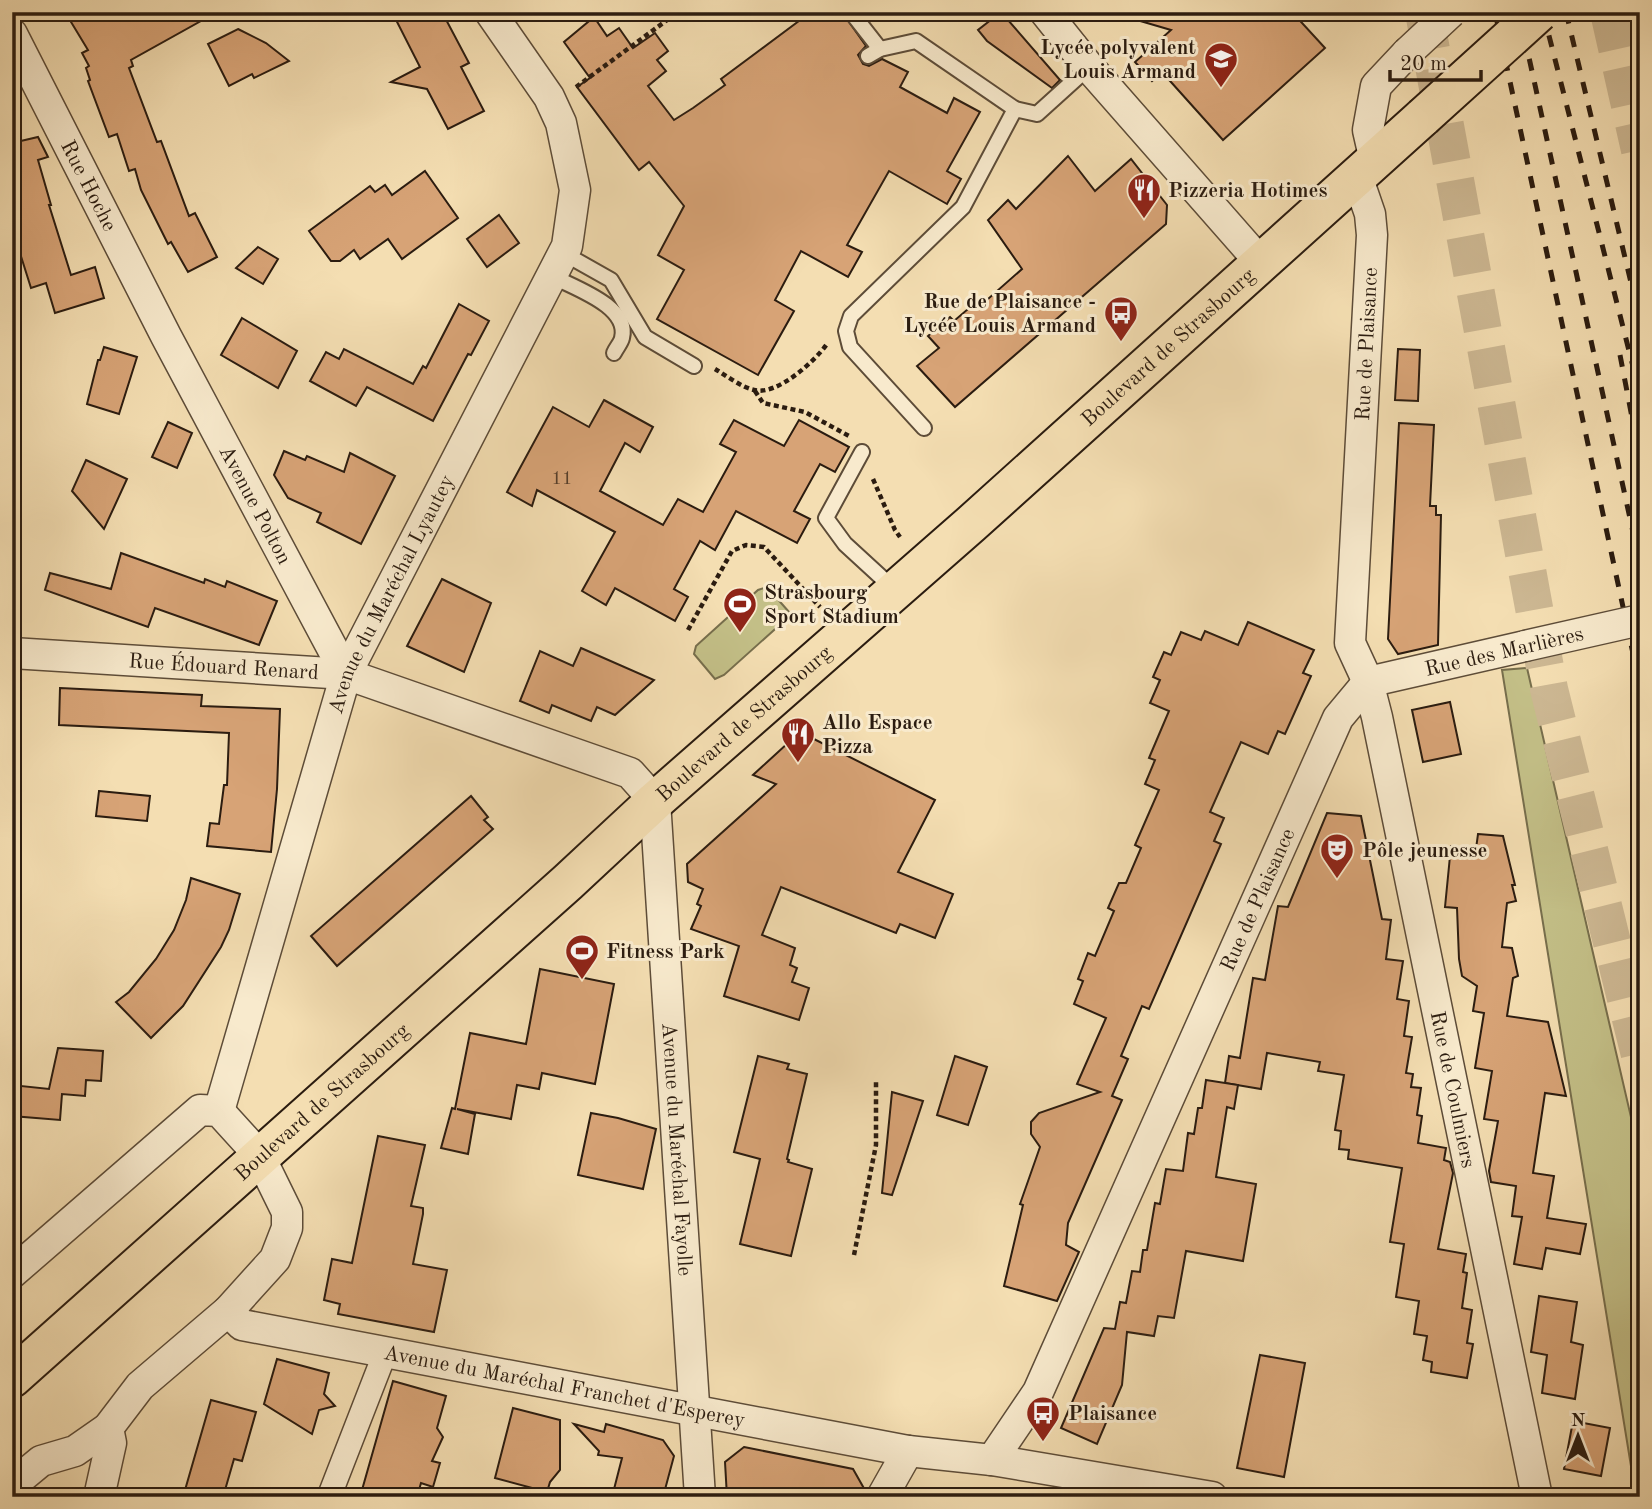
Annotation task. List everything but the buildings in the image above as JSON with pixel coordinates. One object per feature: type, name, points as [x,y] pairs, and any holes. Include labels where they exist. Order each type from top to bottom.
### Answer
[{"type":"main road","name":"Boulevard de Strasbourg","points":[[12,1378],[1539,12]]},
{"type":"street","name":"Avenue du Maréchal Lyautey","points":[[219,1111],[346,674],[568,246],[575,190],[561,123],[551,100],[490,12]]},
{"type":"street","points":[[1045,12],[1089,67],[1261,263]]},
{"type":"street","name":"Rue de Plaisance","points":[[992,1460],[1038,1392],[1338,718],[1368,682],[1350,643],[1371,235],[1366,168],[1368,130],[1376,86],[1451,12]]},
{"type":"street","name":"Rue Hoche","points":[[12,34],[166,336]]},
{"type":"street","name":"Avenue Polton","points":[[166,336],[346,674]]},
{"type":"street","name":"Rue des Marlières","points":[[1368,682],[1640,620]]},
{"type":"street","name":"Rue Édouard Renard","points":[[12,653],[346,674],[630,773],[655,802]]},
{"type":"street","name":"Rue de Coulmiers","points":[[1368,682],[1537,1497]]},
{"type":"street","name":"Avenue du Maréchal Fayolle","points":[[655,802],[700,1497]]},
{"type":"street","points":[[12,1273],[201,1110],[219,1111],[259,1155],[287,1212],[288,1228],[275,1259],[228,1311],[140,1386],[108,1428],[75,1451],[41,1461],[12,1485]]},
{"type":"street","name":"Avenue du Maréchal Franchet d'Esperey","points":[[228,1311],[242,1325],[908,1451]]},
{"type":"street","points":[[329,1497],[385,1353]]},
{"type":"street","points":[[99,1497],[111,1443],[108,1428]]},
{"type":"street","points":[[882,1497],[908,1451],[992,1460],[1212,1497]]},
{"type":"lane","points":[[851,12],[874,52],[916,41],[1016,109],[1037,114],[1089,67]]},
{"type":"lane","points":[[925,428],[850,347],[846,331],[851,316],[963,207],[1016,109]]},
{"type":"lane","points":[[558,265],[611,308],[621,321],[622,338],[614,353]]},
{"type":"lane","points":[[558,265],[611,280],[645,337],[694,366]]},
{"type":"lane","points":[[862,452],[826,518],[845,544],[895,590]]},
{"type":"path","points":[[551,100],[678,12]]},
{"type":"path","points":[[694,366],[707,365],[755,391],[771,389],[818,357],[829,341],[848,338]]},
{"type":"path","points":[[688,630],[732,551],[746,545],[764,547],[820,607]]},
{"type":"path","points":[[854,1255],[876,1145],[876,1082]]},
{"type":"shaded area","name":"Strasbourg Sport Stadium","points":[[767,587],[789,612],[784,621],[724,675],[715,679],[694,654],[696,646],[758,590]]},
{"type":"shaded area","points":[[1527,668],[1640,1156],[1640,1497],[1636,1497],[1502,670]]},
{"type":"tunnel","points":[[1424,12],[1549,689],[1640,1055]]},
{"type":"tunnel","points":[[1609,12],[1640,150]]},
{"type":"railway","points":[[1495,12],[1640,686]]},
{"type":"railway","points":[[1519,12],[1640,564]]},
{"type":"railway","points":[[1543,12],[1640,394]]},
{"type":"railway","points":[[1566,12],[1640,320]]},
{"type":"railway","points":[[1620,355],[1640,459]]},
{"type":"place","name":"Lycée polyvalent Louis Armand","points":[[1221,89]]},
{"type":"place","name":"Pizzeria Hotimes","points":[[1144,220]]},
{"type":"place","name":"Rue de Plaisance - Lycée Louis Armand","points":[[1121,343]]},
{"type":"place","name":"Strasbourg Sport Stadium","points":[[740,634]]},
{"type":"place","name":"Allo Espace Pizza","points":[[798,764]]},
{"type":"place","name":"Pôle jeunesse","points":[[1337,880]]},
{"type":"place","name":"Fitness Park","points":[[582,981]]},
{"type":"place","name":"Plaisance","points":[[1043,1443]]}]
